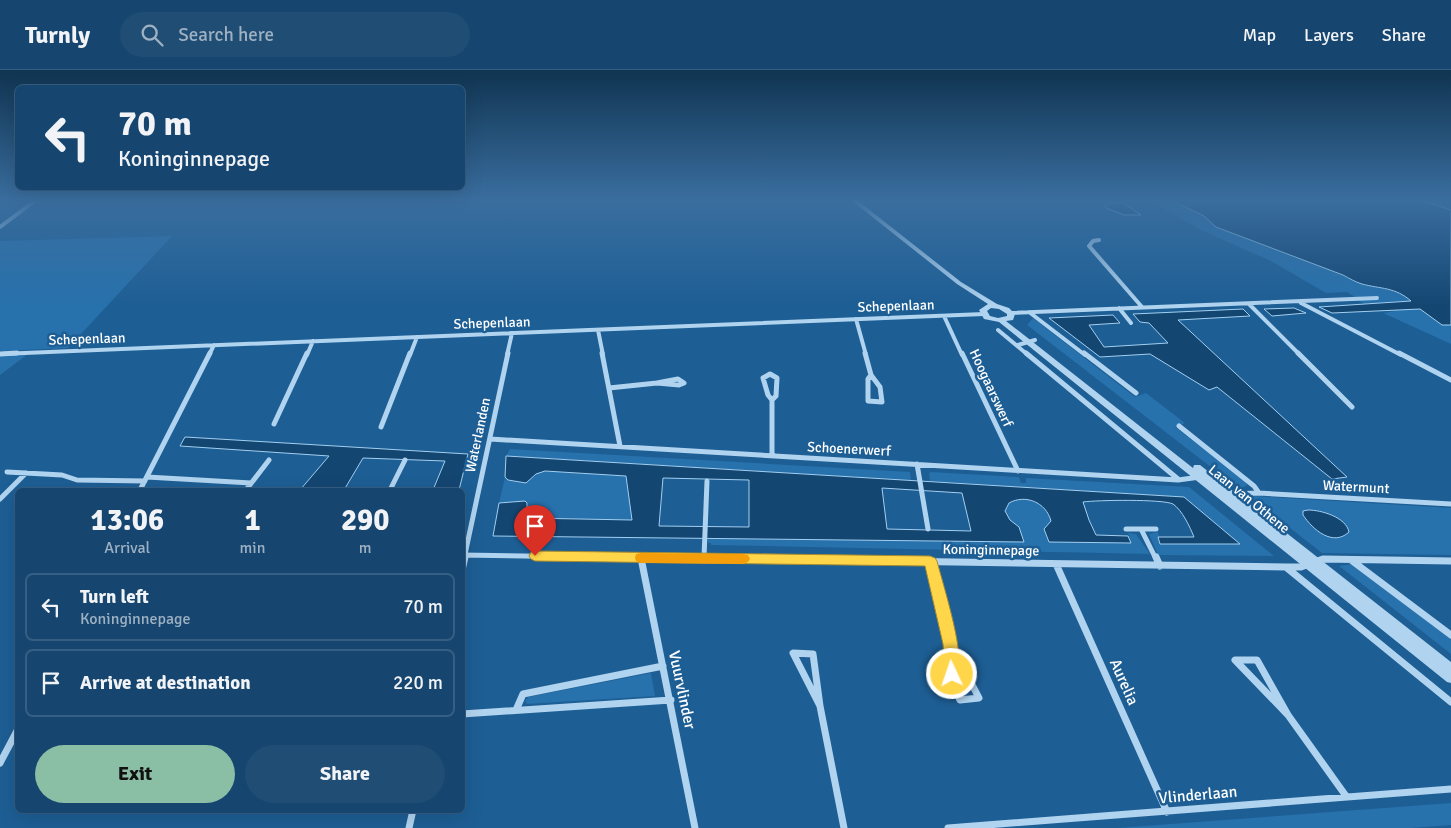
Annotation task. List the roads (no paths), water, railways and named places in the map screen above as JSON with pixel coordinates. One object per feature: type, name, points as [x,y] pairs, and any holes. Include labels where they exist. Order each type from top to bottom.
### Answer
[{"type":"street","points":[[899,235],[959,283],[996,306],[1004,308],[1005,320],[1018,345],[1178,480]]},
{"type":"street","points":[[1099,240],[1093,241],[1089,246],[1142,307]]},
{"type":"street","points":[[959,283],[992,319],[1005,320],[1029,312],[1377,298]]},
{"type":"street","points":[[1300,302],[1451,380]]},
{"type":"street","points":[[1249,304],[1352,407]]},
{"type":"street","points":[[984,311],[996,306]]},
{"type":"street","points":[[1119,308],[1131,323]]},
{"type":"street","name":"Schepenlaan","points":[[0,354],[944,316],[984,311]]},
{"type":"street","points":[[1029,312],[1136,394]]},
{"type":"street","name":"Hoogaarswerf","points":[[944,316],[1018,471]]},
{"type":"street","points":[[856,319],[871,375],[876,379],[883,398],[882,402],[876,404],[868,401],[868,379],[871,375]]},
{"type":"street","name":"Laan van Othene","points":[[1005,320],[1204,476],[1451,678]]},
{"type":"street","points":[[598,330],[620,446]]},
{"type":"street","name":"Waterlanden","points":[[465,550],[512,333]]},
{"type":"street","points":[[381,427],[418,337]]},
{"type":"street","points":[[274,424],[314,341]]},
{"type":"street","points":[[1018,345],[1032,341]]},
{"type":"street","points":[[141,488],[214,345]]},
{"type":"street","points":[[772,400],[768,396],[763,378],[770,374],[777,378],[776,396],[772,400],[772,456]]},
{"type":"street","points":[[609,388],[658,383]]},
{"type":"street","points":[[1179,426],[1254,486],[1259,493]]},
{"type":"street","name":"Schoenerwerf","points":[[490,438],[1178,480],[1204,476]]},
{"type":"street","points":[[247,488],[269,460]]},
{"type":"street","points":[[391,488],[405,460]]},
{"type":"street","points":[[917,464],[928,529]]},
{"type":"street","points":[[7,472],[62,475],[78,480],[146,479],[251,483]]},
{"type":"street","points":[[0,499],[26,473]]},
{"type":"street","points":[[704,558],[706,481]]},
{"type":"street","name":"Watermunt","points":[[1226,494],[1259,493],[1451,504]]},
{"type":"street","points":[[1126,529],[1156,529]]},
{"type":"street","points":[[1141,529],[1160,566]]},
{"type":"street","name":"Koninginnepage","points":[[465,555],[1302,568],[1323,559],[1451,561]]},
{"type":"street","name":"Vuurvlinder","points":[[641,558],[671,700],[695,828]]},
{"type":"street","points":[[1351,560],[1451,635]]},
{"type":"street","points":[[930,561],[951,644],[952,674],[955,689],[960,700],[979,698],[951,644]]},
{"type":"street","name":"Laan van Othene","points":[[1312,563],[1451,669]]},
{"type":"street","name":"Aurelia","points":[[1056,564],[1167,812]]},
{"type":"street","points":[[1287,567],[1451,702]]},
{"type":"street","points":[[820,706],[793,653],[813,654],[820,706],[844,828]]},
{"type":"street","points":[[1288,715],[1235,660],[1257,660],[1288,715],[1346,796]]},
{"type":"street","points":[[516,710],[523,694],[663,666]]},
{"type":"street","points":[[465,714],[671,700]]},
{"type":"street","points":[[0,763],[15,735]]},
{"type":"street","name":"Vlinderlaan","points":[[948,828],[1451,789]]},
{"type":"street","points":[[409,828],[412,813]]}]
